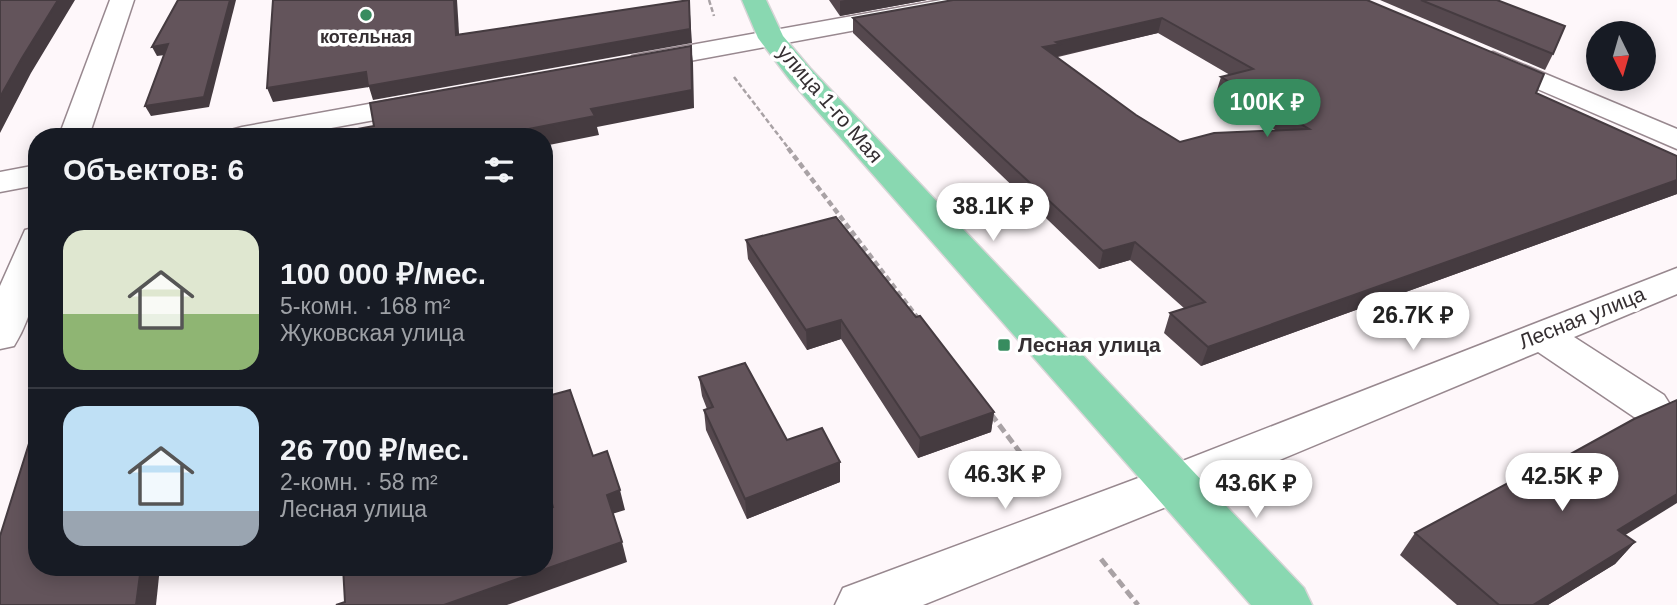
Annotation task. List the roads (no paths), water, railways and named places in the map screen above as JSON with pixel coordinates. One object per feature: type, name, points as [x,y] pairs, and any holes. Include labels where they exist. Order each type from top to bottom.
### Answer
[{"type":"main road","name":"улица 1-го Мая","points":[[754,0],[771,38],[810,84],[1285,605]]},
{"type":"street","points":[[77,128],[122,0]]},
{"type":"street","points":[[614,67],[980,0]]},
{"type":"street","points":[[1465,48],[1677,140]]},
{"type":"street","points":[[286,128],[444,99]]},
{"type":"street","points":[[0,181],[28,176]]},
{"type":"street","points":[[0,337],[28,261]]},
{"type":"street","name":"Лесная улица","points":[[862,605],[1174,484],[1677,280]]},
{"type":"street","points":[[1541,335],[1649,407]]},
{"type":"place","name":"котельная","points":[[366,15]]},
{"type":"place","name":"Лесная улица","points":[[1004,345]]}]
